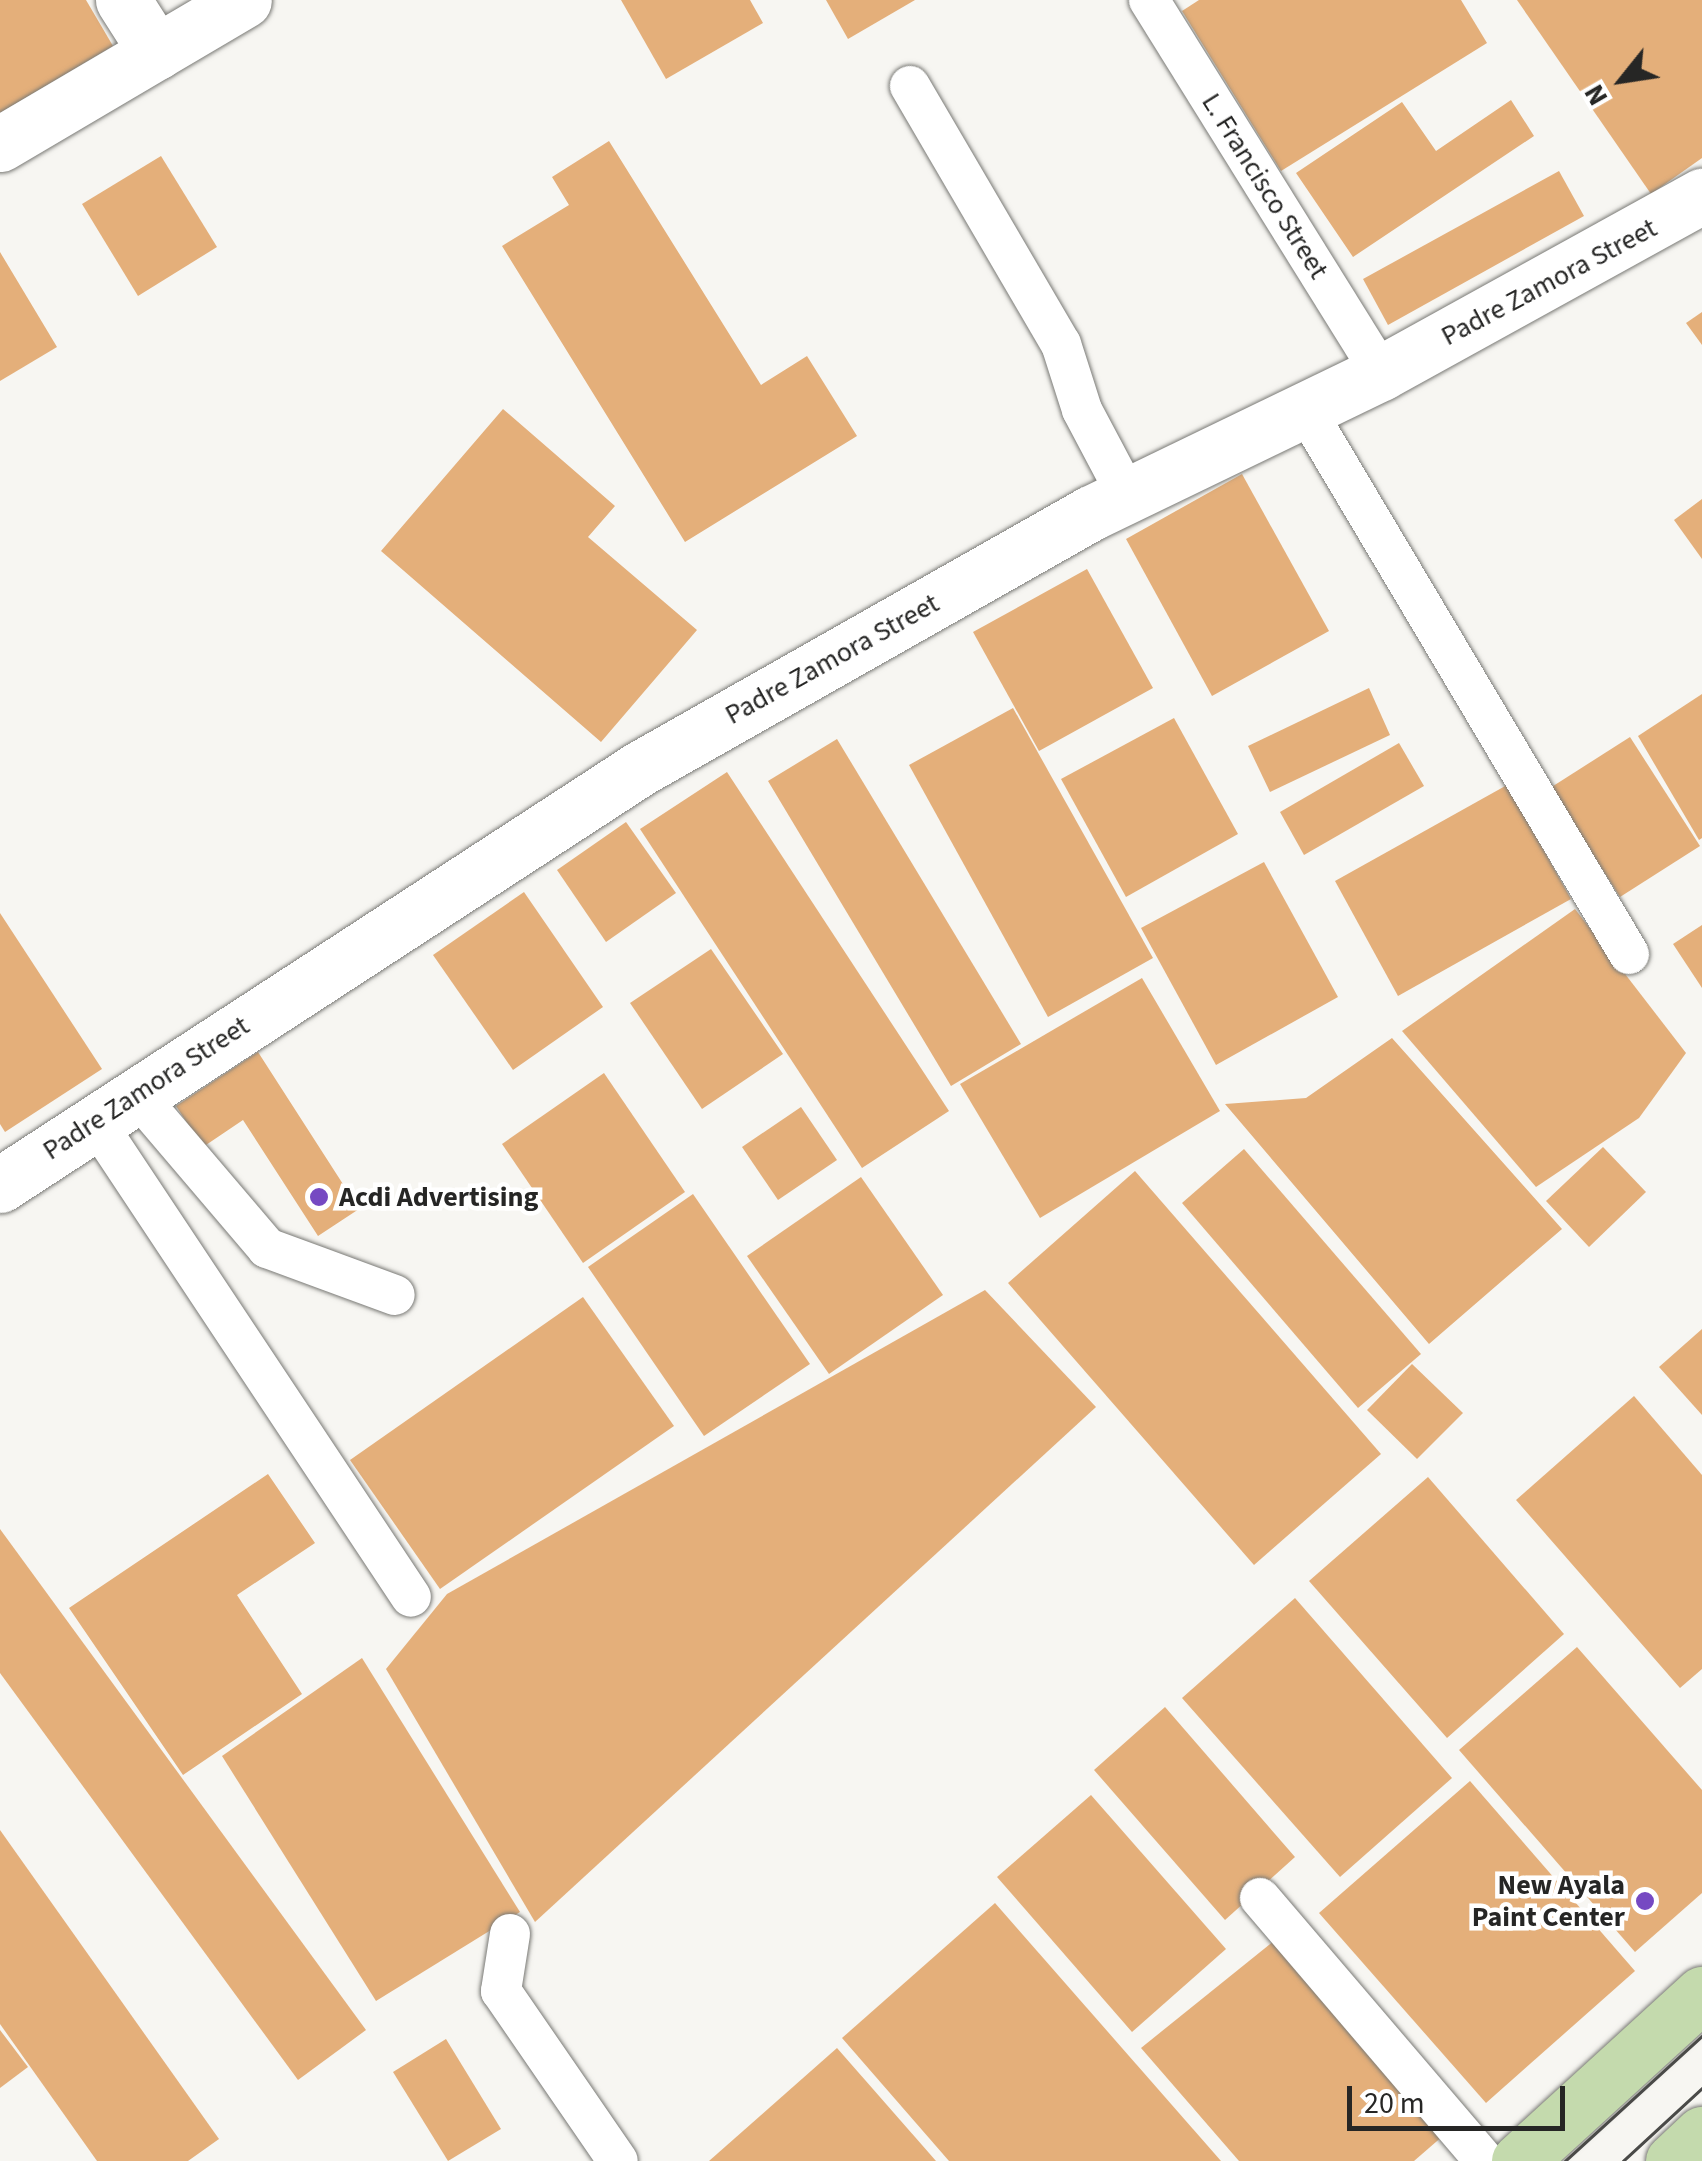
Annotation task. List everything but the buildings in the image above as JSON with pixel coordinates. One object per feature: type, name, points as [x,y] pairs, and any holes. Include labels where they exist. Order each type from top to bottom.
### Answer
[{"type":"main road","points":[[1519,2161],[1702,1994]]},
{"type":"main road","points":[[1673,2161],[1702,2134]]},
{"type":"street","points":[[123,0],[156,52]]},
{"type":"street","points":[[0,144],[244,0]]},
{"type":"street","name":"Padre Zamora Street","points":[[0,1185],[639,769],[1127,495],[1381,373],[1702,196]]},
{"type":"lane","name":"L. Francisco Street","points":[[1149,0],[1381,373]]},
{"type":"lane","points":[[910,86],[1061,344],[1082,410],[1127,495]]},
{"type":"lane","points":[[1304,408],[1629,954]]},
{"type":"lane","points":[[115,1107],[267,1248],[395,1294]]},
{"type":"lane","points":[[115,1107],[411,1597]]},
{"type":"lane","points":[[1260,1898],[1485,2161]]},
{"type":"lane","points":[[510,1934],[501,1991],[618,2161]]},
{"type":"tram line","points":[[1565,2161],[1702,2036]]},
{"type":"tram line","points":[[1623,2161],[1702,2088]]},
{"type":"place","name":"Acdi Advertising","points":[[319,1197]]},
{"type":"place","name":"New Ayala Paint Center","points":[[1645,1901]]}]
